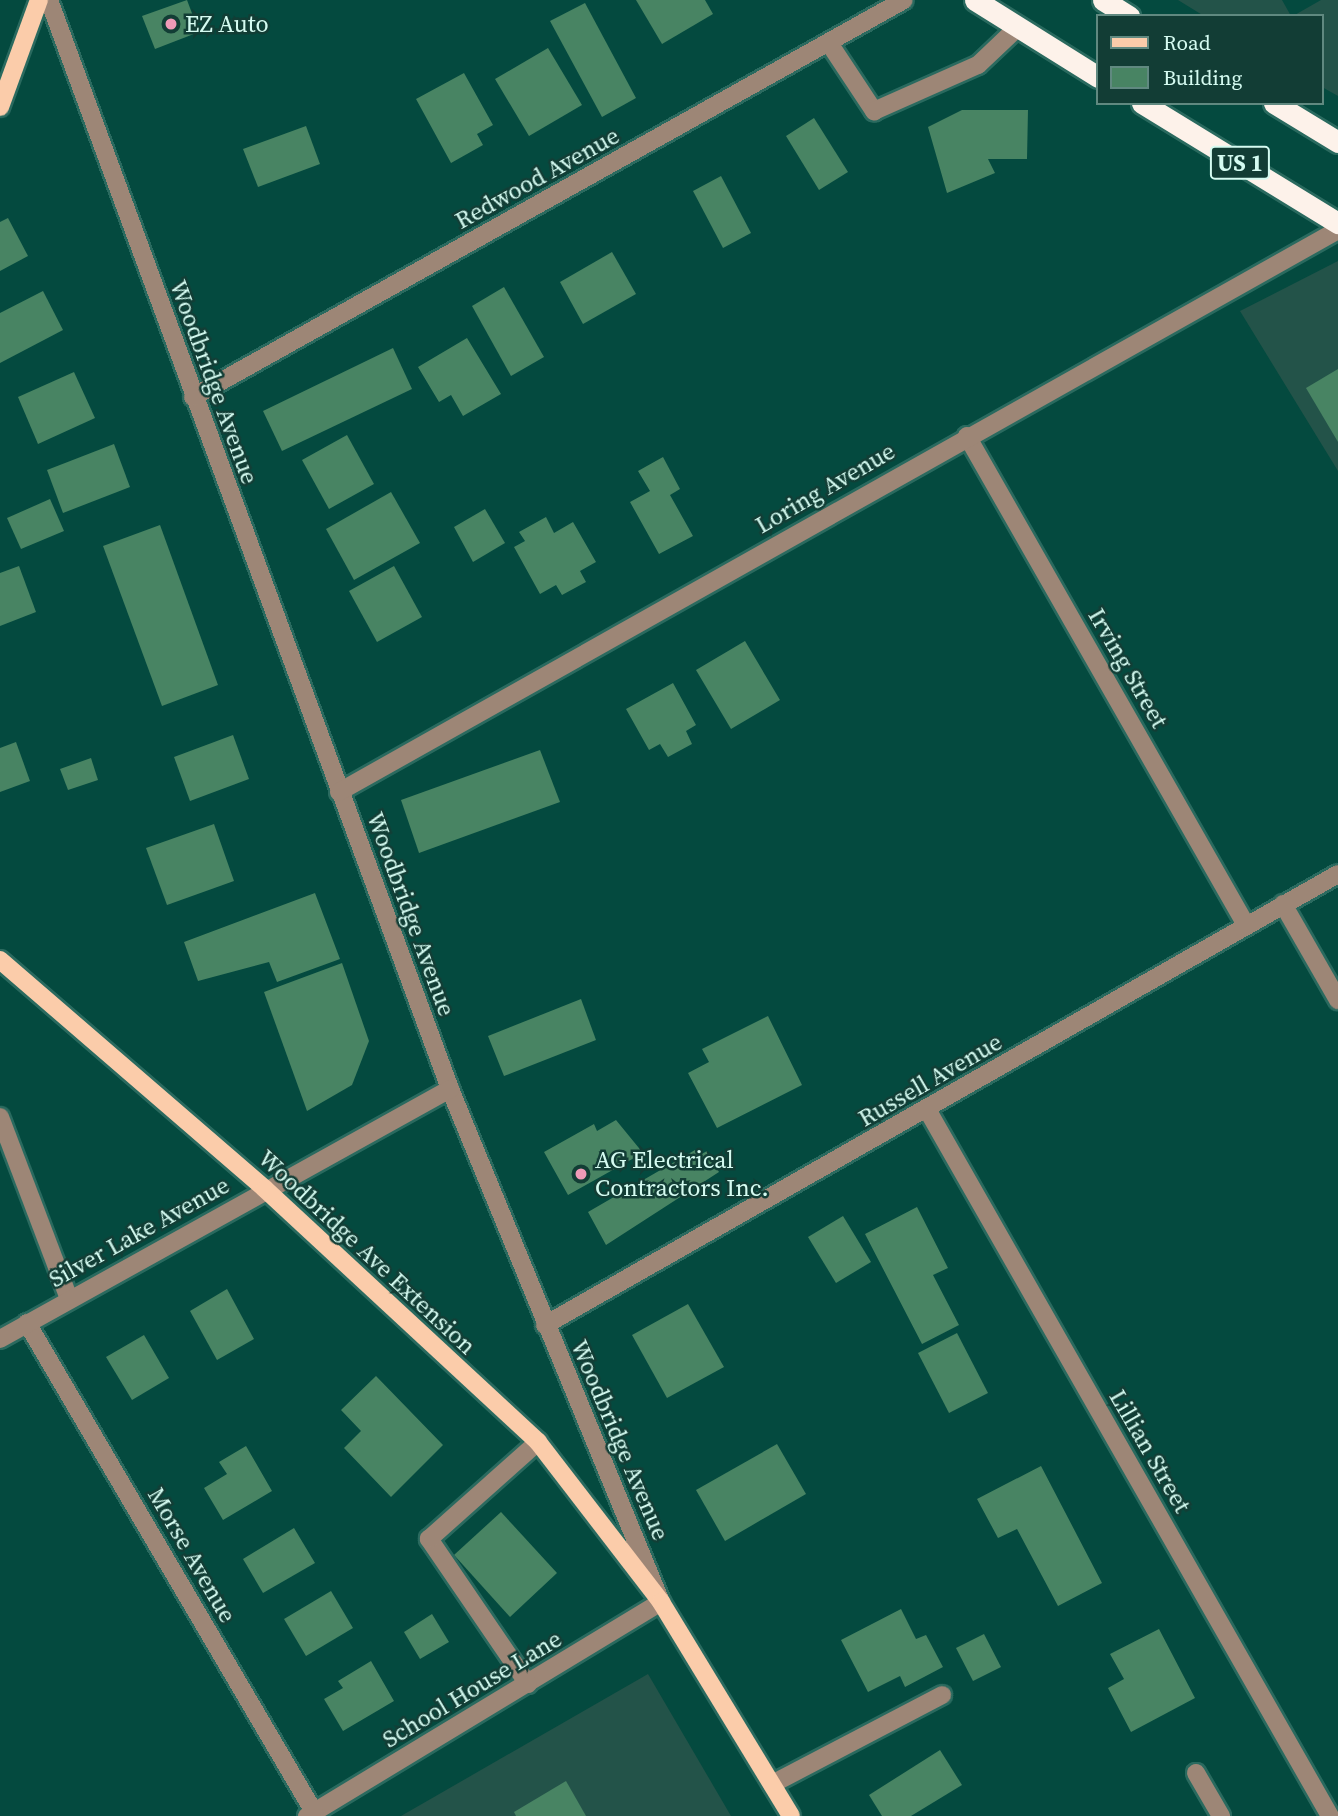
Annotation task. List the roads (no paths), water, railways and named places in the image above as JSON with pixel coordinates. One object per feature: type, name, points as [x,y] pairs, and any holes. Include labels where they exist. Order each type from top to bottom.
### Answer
[{"type":"highway","points":[[975,0],[1096,76]]},
{"type":"highway","points":[[1102,0],[1126,14]]},
{"type":"highway","name":"US 1","points":[[1145,105],[1338,223]]},
{"type":"highway","name":"US 1","points":[[1277,105],[1338,142]]},
{"type":"main road","points":[[0,107],[39,0]]},
{"type":"main road","name":"Woodbridge Ave Extension","points":[[3,960],[265,1189],[538,1442],[661,1602]]},
{"type":"main road","name":"Woodbridge Avenue","points":[[661,1602],[791,1816]]},
{"type":"street","name":"Woodbridge Avenue","points":[[49,0],[450,1089],[661,1602]]},
{"type":"street","name":"Redwood Avenue","points":[[193,397],[904,0]]},
{"type":"street","points":[[829,43],[874,111],[978,65],[1018,27]]},
{"type":"street","name":"Loring Avenue","points":[[339,792],[967,436],[1338,230]]},
{"type":"street","name":"Irving Street","points":[[967,436],[1246,925]]},
{"type":"street","name":"Russell Avenue","points":[[545,1325],[928,1111],[1338,874]]},
{"type":"street","points":[[1283,904],[1338,1000]]},
{"type":"street","name":"Silver Lake Avenue","points":[[0,1339],[265,1189],[450,1089]]},
{"type":"street","name":"Lillian Street","points":[[928,1111],[1330,1816]]},
{"type":"street","points":[[0,1117],[69,1299]]},
{"type":"street","name":"Morse Avenue","points":[[27,1323],[310,1814]]},
{"type":"street","points":[[528,1684],[429,1539],[538,1442]]},
{"type":"street","name":"School House Lane","points":[[310,1814],[661,1602]]},
{"type":"street","points":[[772,1784],[942,1695]]},
{"type":"street","points":[[1196,1773],[1221,1816]]},
{"type":"place","name":"EZ Auto","points":[[171,24]]},
{"type":"place","name":"AG Electrical Contractors Inc.","points":[[581,1174]]}]
